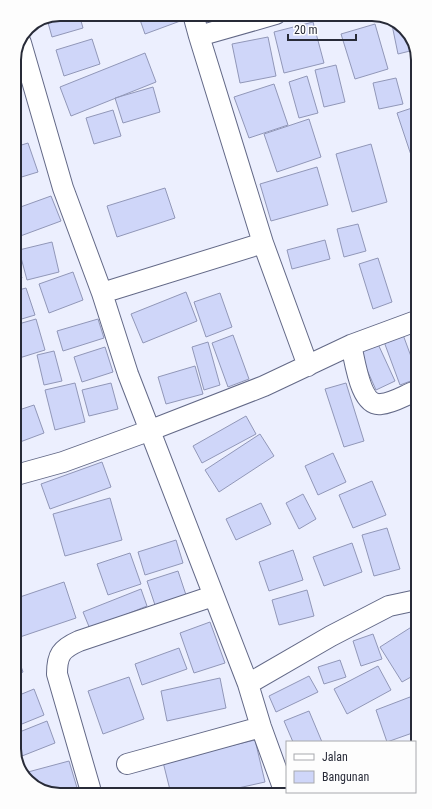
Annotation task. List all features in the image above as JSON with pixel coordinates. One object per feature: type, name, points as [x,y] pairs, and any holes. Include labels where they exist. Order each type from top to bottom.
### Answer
[{"type":"street","points":[[195,21],[263,243],[308,366]]},
{"type":"street","points":[[199,36],[252,21]]},
{"type":"street","points":[[23,49],[63,188],[102,293],[128,374],[151,430],[213,596],[248,684],[261,727],[284,788]]},
{"type":"street","points":[[102,293],[263,243]]},
{"type":"street","points":[[21,474],[63,462],[151,430],[264,386],[351,345],[411,323]]},
{"type":"street","points":[[351,345],[362,388],[370,402],[380,405],[411,392]]},
{"type":"street","points":[[90,788],[56,674],[60,655],[66,647],[79,641],[213,596]]},
{"type":"street","points":[[248,684],[331,636],[388,606],[411,601]]},
{"type":"street","points":[[127,764],[261,727]]},
{"type":"building","points":[[60,21],[81,21],[83,28],[52,37],[48,23]]},
{"type":"building","points":[[140,21],[180,21],[145,34]]},
{"type":"building","points":[[313,22],[324,63],[284,73],[274,32]]},
{"type":"building","points":[[375,24],[388,69],[355,79],[341,34]]},
{"type":"building","points":[[392,27],[404,38],[410,51],[398,54]]},
{"type":"building","points":[[268,37],[276,76],[240,83],[232,44]]},
{"type":"building","points":[[92,39],[100,64],[64,76],[56,50]]},
{"type":"building","points":[[145,53],[156,82],[71,116],[60,87]]},
{"type":"building","points":[[336,65],[345,102],[324,107],[315,70]]},
{"type":"building","points":[[307,76],[318,113],[299,118],[289,82]]},
{"type":"building","points":[[396,78],[403,104],[379,109],[373,83]]},
{"type":"building","points":[[274,84],[288,125],[249,138],[234,97]]},
{"type":"building","points":[[153,87],[160,112],[123,123],[115,98]]},
{"type":"building","points":[[411,108],[411,155],[397,113]]},
{"type":"building","points":[[113,110],[121,136],[94,144],[86,118]]},
{"type":"building","points":[[309,119],[321,157],[277,172],[264,134]]},
{"type":"building","points":[[28,143],[38,172],[21,177],[21,145]]},
{"type":"building","points":[[371,144],[387,202],[352,212],[336,154]]},
{"type":"building","points":[[317,167],[328,205],[271,221],[260,184]]},
{"type":"building","points":[[165,188],[175,218],[117,237],[107,206]]},
{"type":"building","points":[[51,196],[61,221],[21,236],[21,207]]},
{"type":"building","points":[[358,224],[366,251],[344,257],[337,229]]},
{"type":"building","points":[[325,240],[330,259],[292,269],[287,250]]},
{"type":"building","points":[[52,242],[59,272],[27,280],[21,258],[21,250]]},
{"type":"building","points":[[378,258],[392,302],[373,309],[359,264]]},
{"type":"building","points":[[73,272],[83,300],[49,313],[39,284]]},
{"type":"building","points":[[26,288],[35,315],[21,319],[21,289]]},
{"type":"building","points":[[186,292],[197,321],[143,343],[131,314]]},
{"type":"building","points":[[220,293],[232,327],[206,337],[194,302]]},
{"type":"building","points":[[36,319],[45,350],[21,357],[21,323]]},
{"type":"building","points":[[98,319],[104,338],[63,351],[57,331]]},
{"type":"building","points":[[402,332],[411,356],[411,381],[400,385],[383,339]]},
{"type":"building","points":[[233,335],[249,379],[228,387],[212,343]]},
{"type":"building","points":[[208,342],[220,385],[204,390],[192,347]]},
{"type":"building","points":[[378,344],[395,381],[376,390],[359,352]]},
{"type":"building","points":[[105,347],[113,372],[82,382],[74,357]]},
{"type":"building","points":[[54,351],[62,381],[44,385],[37,355]]},
{"type":"building","points":[[195,366],[203,394],[166,404],[158,377]]},
{"type":"building","points":[[75,383],[85,422],[55,430],[45,390]]},
{"type":"building","points":[[111,383],[118,409],[89,416],[82,390]]},
{"type":"building","points":[[346,383],[364,441],[344,447],[325,389]]},
{"type":"building","points":[[34,405],[44,433],[21,442],[21,409]]},
{"type":"building","points":[[246,416],[256,434],[202,463],[193,446]]},
{"type":"building","points":[[260,434],[274,456],[219,492],[205,470]]},
{"type":"building","points":[[333,453],[346,482],[318,495],[305,466]]},
{"type":"building","points":[[102,462],[111,487],[50,509],[41,484]]},
{"type":"building","points":[[372,481],[386,515],[353,528],[339,495]]},
{"type":"building","points":[[303,494],[316,519],[299,529],[286,503]]},
{"type":"building","points":[[110,498],[122,540],[65,556],[53,514]]},
{"type":"building","points":[[261,503],[271,524],[236,540],[226,519]]},
{"type":"building","points":[[387,528],[400,569],[374,576],[362,535]]},
{"type":"building","points":[[176,540],[183,563],[145,575],[138,552]]},
{"type":"building","points":[[352,543],[362,572],[324,586],[313,557]]},
{"type":"building","points":[[293,550],[303,580],[269,591],[259,562]]},
{"type":"building","points":[[130,553],[141,584],[108,595],[97,564]]},
{"type":"building","points":[[178,571],[186,595],[155,605],[147,581]]},
{"type":"building","points":[[64,582],[76,618],[21,637],[21,597]]},
{"type":"building","points":[[141,589],[147,606],[90,629],[83,612]]},
{"type":"building","points":[[307,590],[314,616],[279,625],[272,600]]},
{"type":"building","points":[[210,622],[225,663],[194,673],[180,633]]},
{"type":"building","points":[[411,627],[411,677],[402,682],[380,647]]},
{"type":"building","points":[[373,634],[382,659],[361,666],[353,641]]},
{"type":"building","points":[[179,648],[187,669],[142,685],[135,664]]},
{"type":"building","points":[[340,660],[346,677],[324,684],[318,667]]},
{"type":"building","points":[[378,666],[391,690],[347,714],[334,689]]},
{"type":"building","points":[[309,676],[318,692],[276,712],[269,696]]},
{"type":"building","points":[[129,677],[144,719],[103,734],[88,691]]},
{"type":"building","points":[[220,678],[226,708],[167,721],[161,691]]},
{"type":"building","points":[[34,689],[44,715],[21,724],[21,694]]},
{"type":"building","points":[[410,697],[411,733],[387,741],[376,710]]},
{"type":"building","points":[[309,711],[322,741],[293,741],[284,721]]},
{"type":"building","points":[[47,721],[55,743],[22,756],[21,731]]},
{"type":"building","points":[[255,740],[265,782],[238,788],[170,788],[163,762]]},
{"type":"building","points":[[69,761],[77,788],[57,788],[47,786],[32,777],[28,772]]}]
